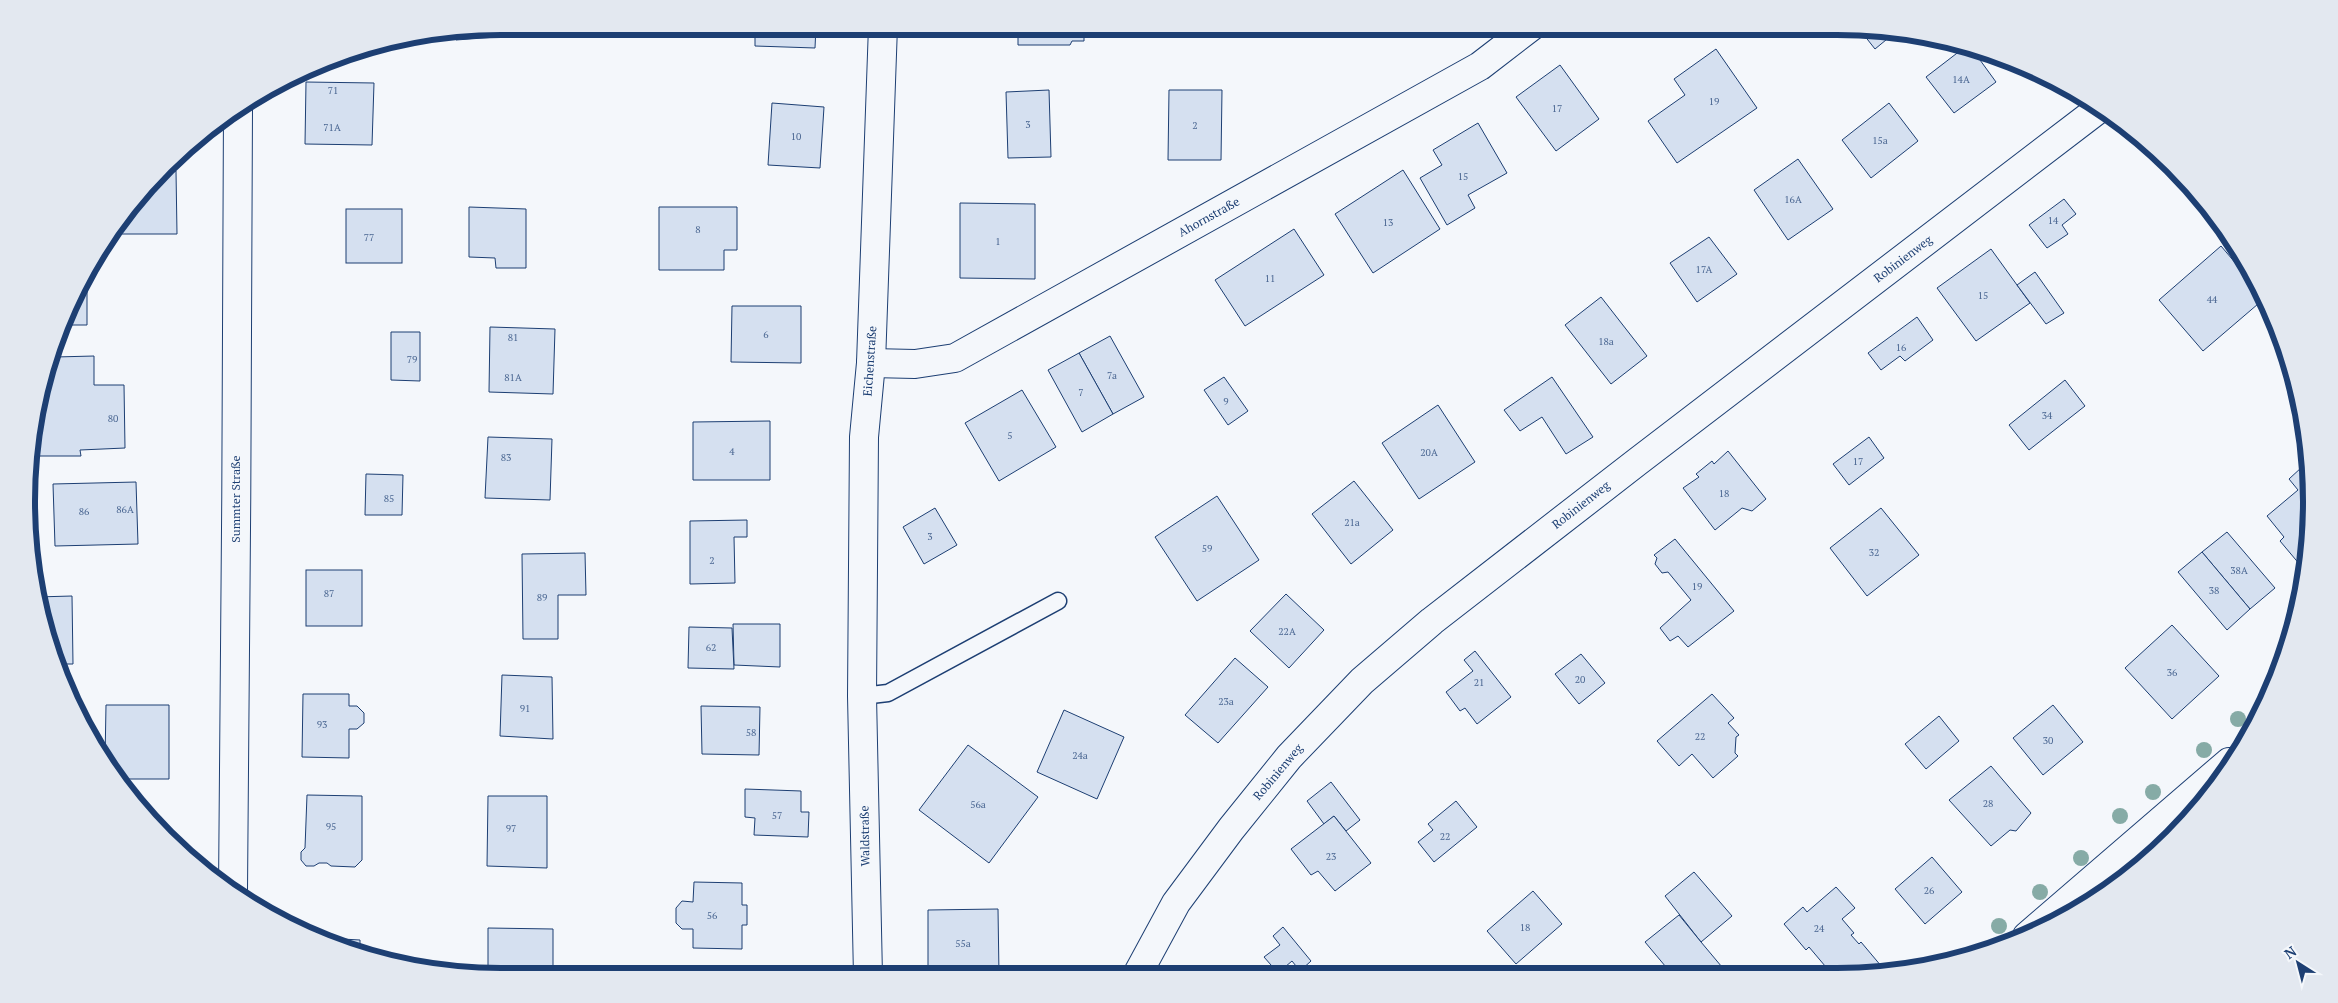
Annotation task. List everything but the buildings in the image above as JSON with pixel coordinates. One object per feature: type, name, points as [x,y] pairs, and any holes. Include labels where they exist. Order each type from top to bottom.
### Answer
[{"type":"street","name":"Eichenstraße","points":[[862,696],[864,437],[871,363],[882,35]]},
{"type":"street","name":"Ahornstraße","points":[[871,363],[915,364],[955,358],[1480,66],[1520,35]]},
{"type":"street","name":"Robinienweg","points":[[1141,968],[1176,903],[1231,829],[1289,757],[1362,681],[1432,621],[2094,113]]},
{"type":"street","name":"Summter Straße","points":[[233,883],[237,690],[235,440],[238,117]]},
{"type":"street","name":"Waldstraße","points":[[862,696],[868,968]]},
{"type":"street","points":[[2049,917],[2214,775]]},
{"type":"lane","points":[[862,696],[888,693],[1058,600]]}]
